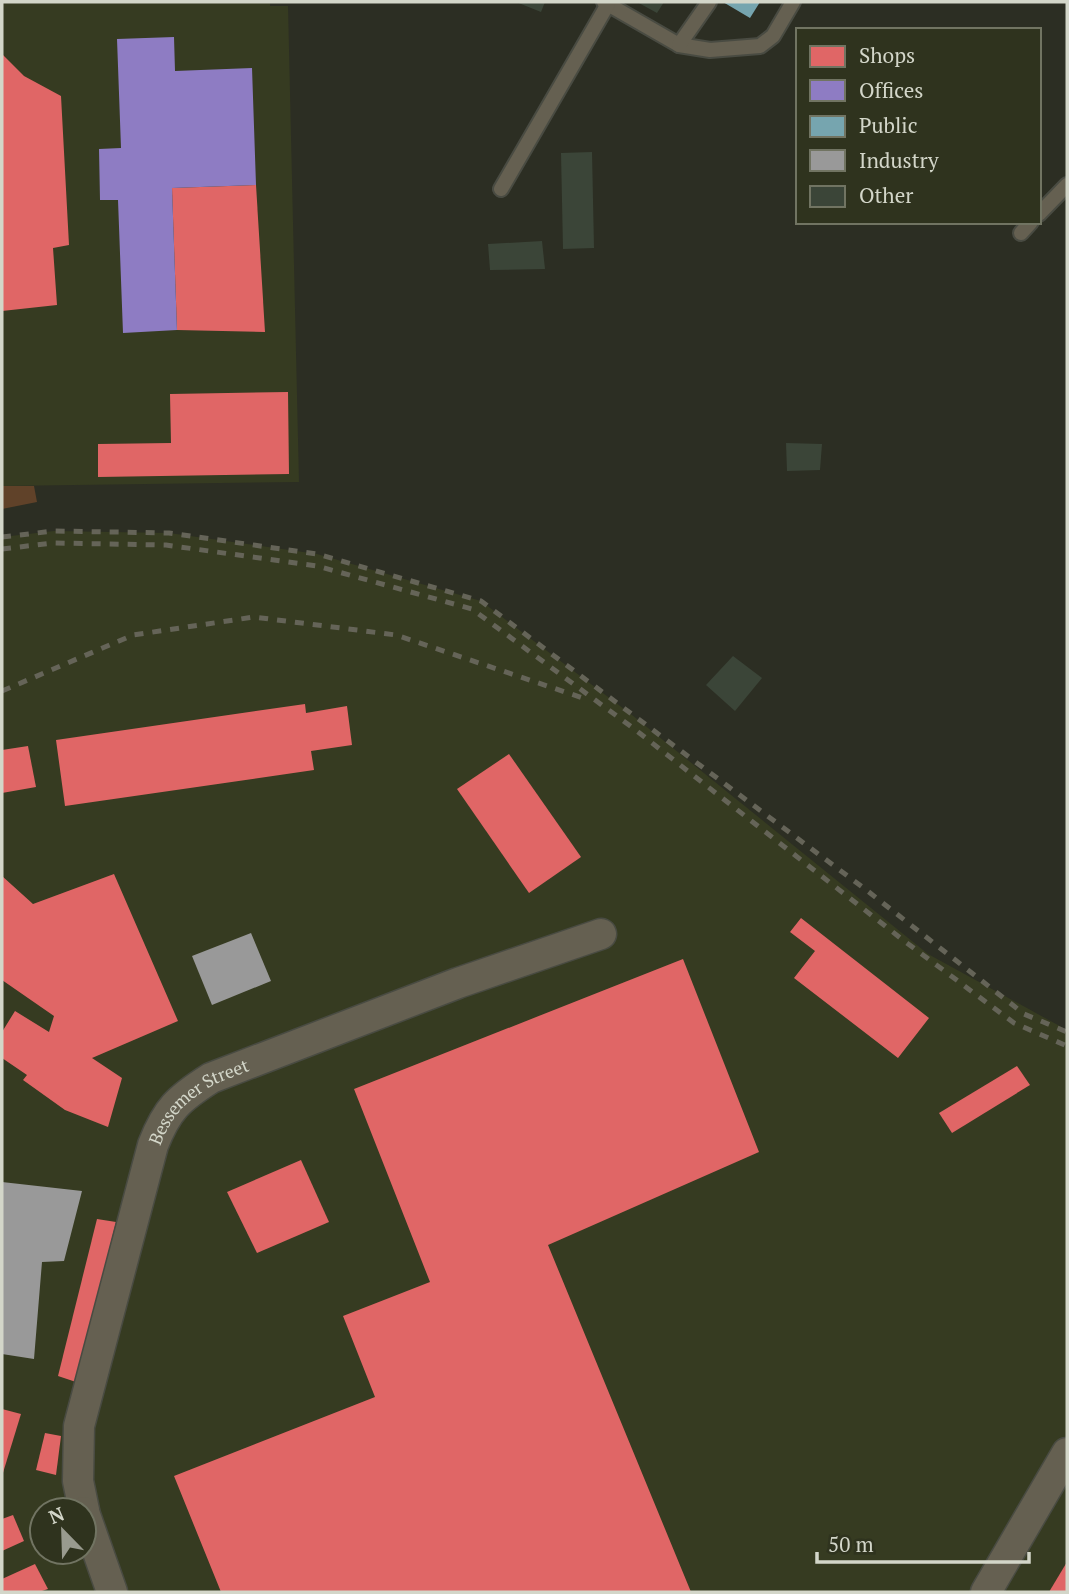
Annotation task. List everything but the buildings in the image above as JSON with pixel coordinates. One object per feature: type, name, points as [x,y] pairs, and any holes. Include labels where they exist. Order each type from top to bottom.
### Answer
[{"type":"street","name":"Bessemer Street","points":[[81,1496],[78,1481],[79,1426],[153,1145],[164,1118],[181,1097],[211,1078],[458,983],[601,934]]},
{"type":"street","points":[[986,1592],[1067,1453]]},
{"type":"street","name":"Bessemer Street","points":[[98,1552],[112,1592]]},
{"type":"lane","points":[[679,45],[709,2]]},
{"type":"lane","points":[[501,189],[606,3],[679,45],[710,50],[760,47],[774,36],[793,2]]},
{"type":"lane","points":[[1041,212],[1067,185]]},
{"type":"shaded area","points":[[2,2],[270,2],[270,6],[288,6],[299,482],[2,486]]},
{"type":"shaded area","points":[[2,486],[34,486],[37,502],[2,509]]},
{"type":"shaded area","points":[[54,531],[169,533],[317,554],[481,601],[632,715],[928,954],[1067,1030],[1067,1592],[2,1592],[2,537]]},
{"type":"railway","points":[[2,537],[54,531],[169,533],[317,554],[481,601],[865,889],[1024,1014],[1067,1032]]},
{"type":"railway","points":[[2,549],[53,543],[166,545],[317,566],[472,609],[633,728],[903,940],[1014,1023],[1067,1046]]},
{"type":"railway","points":[[2,691],[133,635],[254,617],[396,635],[586,699]]}]
